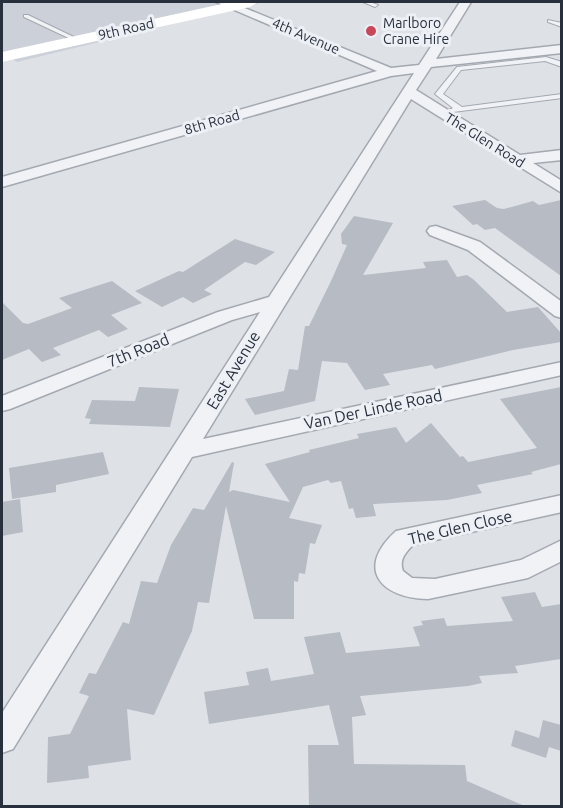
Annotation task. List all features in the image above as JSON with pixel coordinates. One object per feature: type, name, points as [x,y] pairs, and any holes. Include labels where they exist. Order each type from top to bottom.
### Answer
[{"type":"main road","name":"9th Road","points":[[2,57],[227,3],[250,2]]},
{"type":"street","name":"East Avenue","points":[[2,739],[465,2]]},
{"type":"street","name":"4th Avenue","points":[[227,3],[390,72]]},
{"type":"street","name":"8th Road","points":[[2,182],[390,72],[561,49]]},
{"type":"street","name":"The Glen Road","points":[[408,91],[561,188]]},
{"type":"street","points":[[517,160],[561,155]]},
{"type":"street","points":[[436,231],[474,246],[561,312]]},
{"type":"street","name":"7th Road","points":[[2,404],[225,316],[276,301]]},
{"type":"street","name":"Van Der Linde Road","points":[[184,451],[561,368]]},
{"type":"street","name":"The Glen Close","points":[[561,504],[405,538],[392,550],[388,571],[392,578],[414,589],[441,589],[528,568],[561,549]]},
{"type":"lane","points":[[366,2],[375,5]]},
{"type":"lane","points":[[26,16],[77,40]]},
{"type":"lane","points":[[550,21],[561,25]]},
{"type":"lane","points":[[460,109],[439,94],[459,68],[546,59],[561,65]]},
{"type":"lane","points":[[440,111],[561,96]]},
{"type":"shaded area","points":[[2,2],[264,2],[17,62],[2,52]]},
{"type":"building","points":[[485,200],[497,208],[504,209],[533,201],[539,205],[561,200],[561,276],[495,228],[485,230],[477,224],[473,225],[452,206]]},
{"type":"building","points":[[354,216],[393,223],[363,275],[426,268],[423,262],[447,260],[457,277],[467,275],[473,279],[507,312],[538,307],[561,333],[561,342],[513,350],[435,369],[432,365],[383,374],[390,385],[365,390],[347,363],[322,361],[315,401],[255,415],[245,399],[284,391],[289,369],[298,370],[305,326],[309,326],[331,281],[347,245],[342,244],[341,234]]},
{"type":"building","points":[[235,239],[275,252],[256,265],[245,262],[204,290],[212,294],[193,303],[183,297],[162,307],[135,291],[179,271],[183,272]]},
{"type":"building","points":[[112,281],[142,303],[111,315],[128,329],[108,337],[99,330],[53,348],[61,355],[42,362],[29,349],[2,360],[2,302],[23,323],[28,324],[72,308],[59,298]]},
{"type":"building","points":[[139,387],[179,389],[170,427],[89,424],[91,419],[85,418],[92,400],[135,401]]},
{"type":"building","points":[[561,387],[561,464],[531,472],[533,474],[477,485],[482,493],[447,500],[373,504],[376,516],[356,518],[353,508],[349,509],[341,481],[331,483],[328,480],[303,487],[289,518],[322,525],[315,544],[310,543],[305,574],[299,573],[298,582],[294,581],[294,619],[254,619],[226,506],[209,603],[198,602],[192,631],[154,715],[127,709],[131,760],[88,766],[89,778],[47,783],[48,737],[70,734],[89,696],[79,693],[89,673],[96,674],[123,622],[129,624],[141,581],[157,583],[171,545],[193,508],[204,510],[232,462],[234,463],[229,492],[233,490],[290,502],[265,464],[359,438],[357,434],[396,427],[406,443],[431,423],[460,457],[463,456],[468,462],[537,448],[500,399]]},
{"type":"building","points":[[103,452],[109,474],[56,485],[56,492],[12,499],[9,468]]},
{"type":"building","points":[[20,499],[23,532],[2,536],[2,502]]},
{"type":"building","points":[[535,592],[542,607],[561,604],[561,659],[515,666],[518,673],[479,676],[482,683],[468,686],[360,696],[366,715],[352,717],[354,764],[465,765],[467,781],[527,807],[309,807],[308,745],[339,745],[329,705],[209,724],[204,692],[249,685],[246,672],[268,668],[271,681],[314,674],[304,637],[340,632],[346,653],[420,646],[413,627],[423,625],[421,621],[444,618],[447,626],[513,621],[501,597]]},
{"type":"building","points":[[543,720],[561,725],[561,751],[549,747],[546,758],[511,746],[515,730],[539,738]]},
{"type":"place","name":"Marlboro Crane Hire","points":[[371,31]]}]
